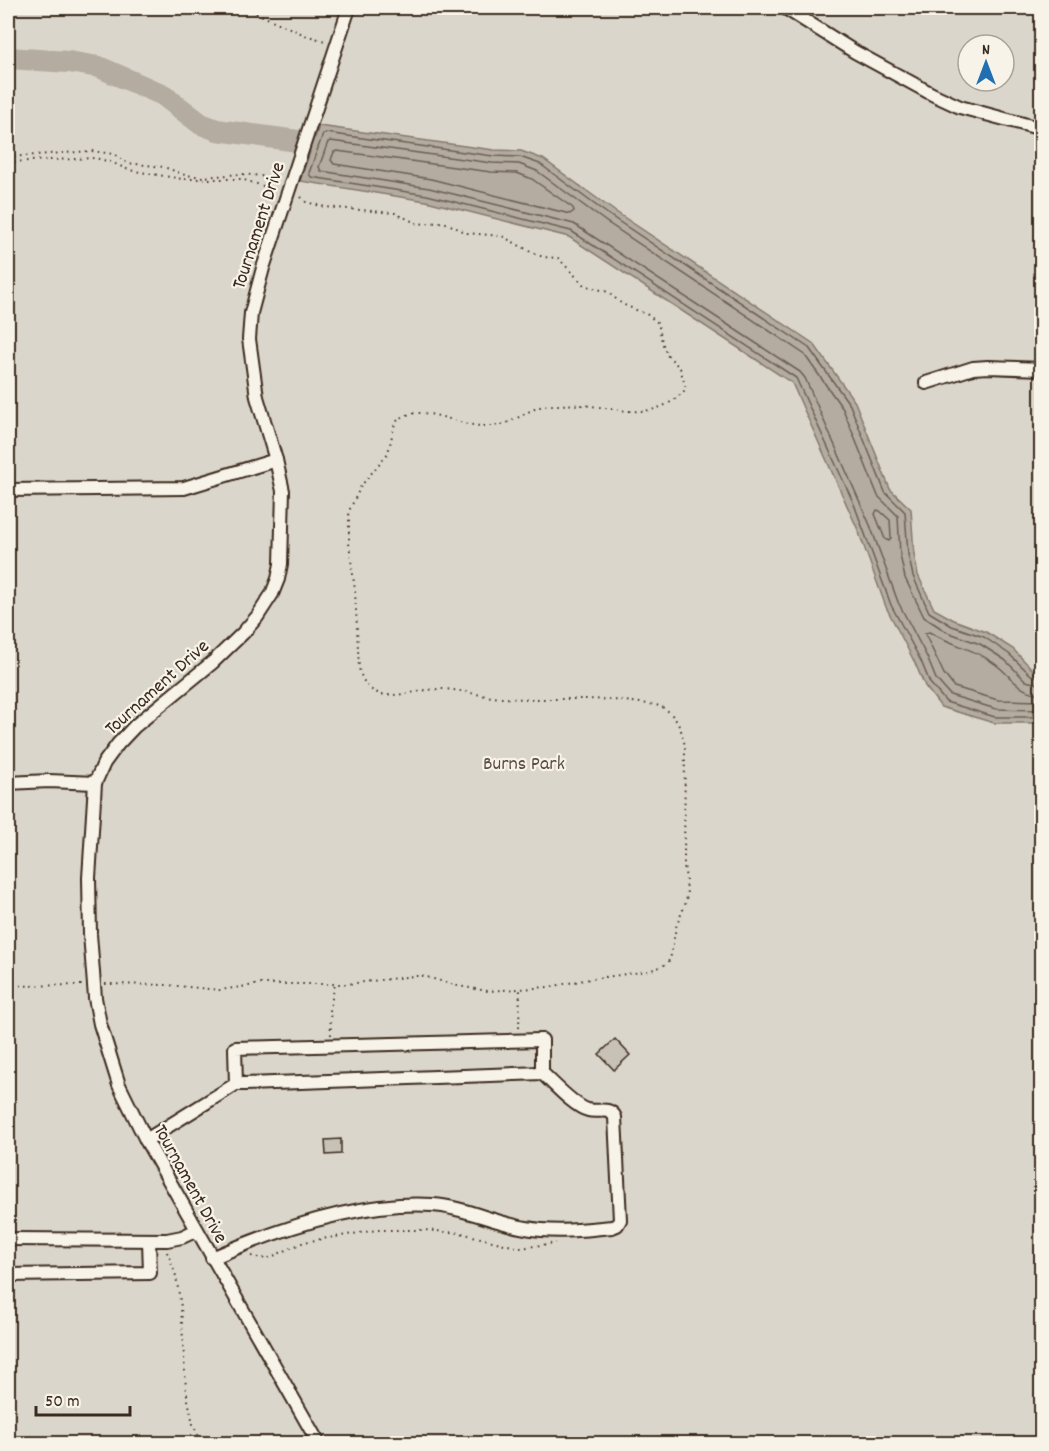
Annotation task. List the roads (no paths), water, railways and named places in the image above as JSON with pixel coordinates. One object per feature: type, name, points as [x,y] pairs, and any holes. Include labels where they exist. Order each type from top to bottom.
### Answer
[{"type":"street","name":"Tournament Drive","points":[[319,1443],[146,1140],[113,1069],[100,1024],[94,984],[89,878],[95,783],[104,764],[135,726],[213,662],[250,625],[272,594],[278,579],[281,564],[282,491],[276,460],[257,397],[249,339],[251,313],[255,293],[349,8]]},
{"type":"street","points":[[784,8],[855,52],[932,94],[960,107],[1041,129]]},
{"type":"street","points":[[926,383],[974,368],[1041,369]]},
{"type":"street","points":[[8,490],[184,488],[276,460]]},
{"type":"street","points":[[8,783],[49,781],[95,783]]},
{"type":"street","points":[[236,1084],[235,1048],[542,1040],[542,1073]]},
{"type":"street","points":[[146,1140],[236,1084],[542,1073],[581,1107],[590,1111],[608,1111],[615,1117],[620,1220],[612,1227],[573,1231],[526,1228],[451,1208],[425,1204],[359,1210],[265,1236],[212,1258]]},
{"type":"street","points":[[8,1239],[167,1240],[182,1237],[196,1230]]},
{"type":"street","points":[[8,1275],[150,1273],[149,1240]]},
{"type":"water","points":[[319,126],[494,150],[521,151],[543,159],[613,210],[814,344],[855,402],[890,489],[911,509],[918,575],[934,609],[954,620],[986,632],[1013,649],[1034,671],[1041,672],[1041,723],[994,723],[941,707],[925,686],[886,607],[858,530],[792,383],[569,237],[426,201],[300,181]]},
{"type":"waterway","points":[[8,58],[69,62],[99,67],[163,95],[201,124],[217,130],[305,142]]},
{"type":"park label","name":"Burns Park","points":[[524,762]]}]
